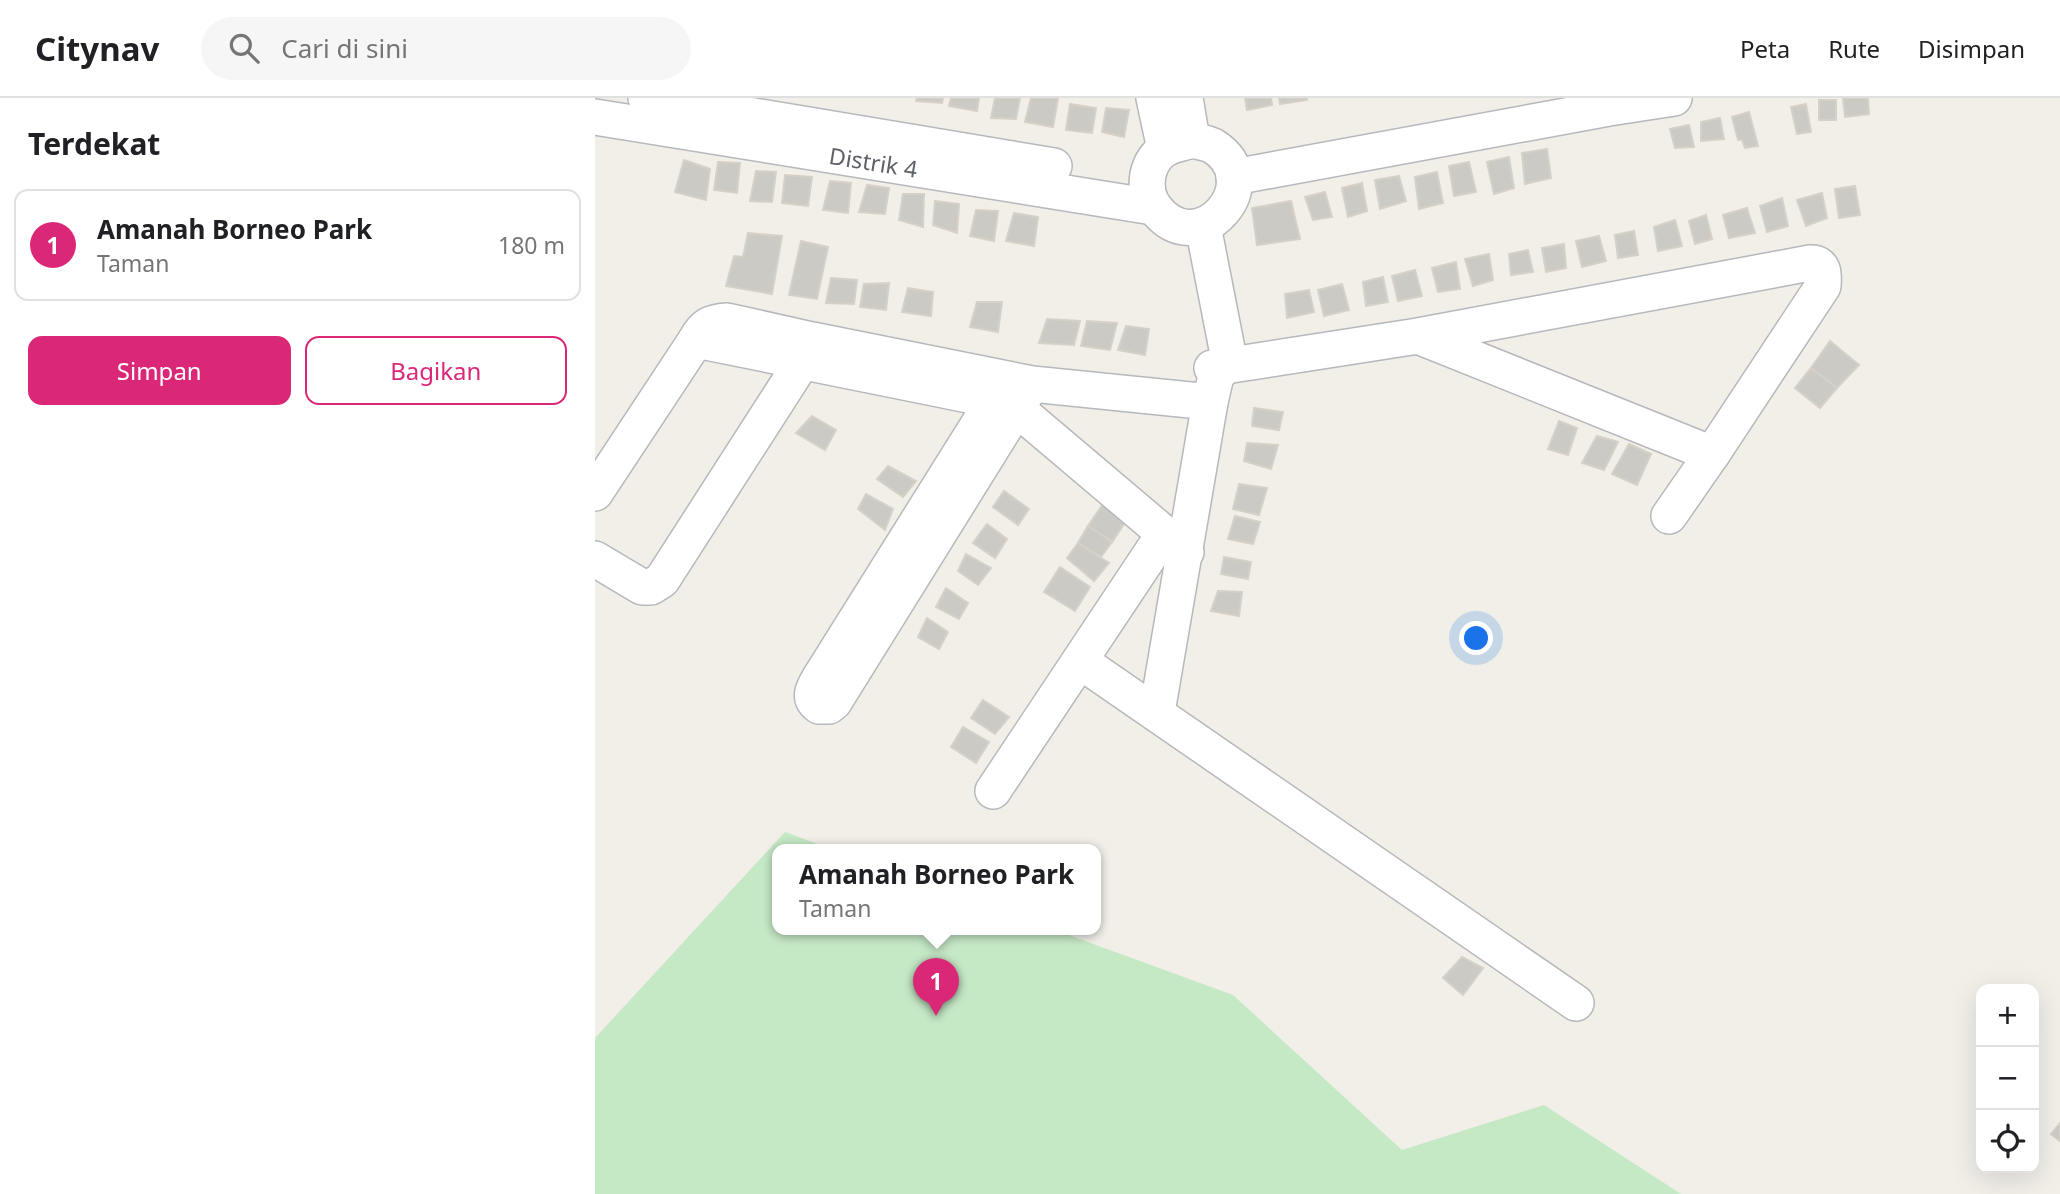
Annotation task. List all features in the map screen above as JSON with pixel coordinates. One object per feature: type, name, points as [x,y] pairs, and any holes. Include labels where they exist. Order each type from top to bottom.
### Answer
[{"type":"street","points":[[1154,98],[1179,144]]},
{"type":"street","points":[[1179,144],[1185,98]]},
{"type":"street","points":[[1230,167],[1530,98]]},
{"type":"street","points":[[1230,167],[1596,104],[1674,98]]},
{"type":"street","name":"Distrik 4","points":[[625,109],[1149,194]]},
{"type":"street","points":[[1179,144],[1212,145],[1230,167],[1233,197],[1221,215],[1194,227],[1166,220],[1149,194],[1153,162],[1179,144]]},
{"type":"street","points":[[1157,712],[1175,543],[1216,378],[1228,354],[1194,227]]},
{"type":"street","points":[[595,493],[696,340],[807,351],[1012,393],[1216,378],[1418,336],[1810,263],[1820,264],[1824,275],[1823,286],[1669,516]]},
{"type":"street","points":[[1418,336],[1712,454]]},
{"type":"street","points":[[595,559],[642,587],[651,587],[662,580],[807,351]]},
{"type":"street","points":[[1012,393],[834,702],[829,706],[820,706],[812,699],[813,690],[1012,393]]},
{"type":"street","points":[[1012,393],[1175,543]]},
{"type":"street","points":[[993,790],[1080,661],[1175,543]]},
{"type":"street","points":[[1080,661],[1576,1003]]},
{"type":"green space","points":[[785,832],[818,844],[774,844]]},
{"type":"green space","points":[[772,846],[772,935],[1069,935],[1233,995],[1402,1150],[1544,1105],[1681,1194],[595,1194],[595,1038]]},
{"type":"building","points":[[917,98],[943,98],[942,103],[916,101]]},
{"type":"building","points":[[951,98],[979,98],[977,111],[949,106]]},
{"type":"building","points":[[995,98],[1020,98],[1016,119],[991,118]]},
{"type":"building","points":[[1031,98],[1058,98],[1053,127],[1025,122]]},
{"type":"building","points":[[1245,98],[1271,98],[1272,105],[1247,110]]},
{"type":"building","points":[[1279,98],[1307,98],[1307,100],[1280,104]]},
{"type":"building","points":[[1843,98],[1868,98],[1869,114],[1845,117]]},
{"type":"building","points":[[1819,100],[1836,100],[1836,120],[1819,120]]},
{"type":"building","points":[[1070,104],[1096,108],[1092,133],[1066,130]]},
{"type":"building","points":[[1806,104],[1811,132],[1797,134],[1791,107]]},
{"type":"building","points":[[1106,108],[1129,110],[1124,137],[1102,132]]},
{"type":"building","points":[[1749,112],[1758,146],[1745,148],[1742,140],[1738,140],[1732,117]]},
{"type":"building","points":[[1720,118],[1724,139],[1701,141],[1701,122]]},
{"type":"building","points":[[1689,125],[1694,147],[1675,148],[1670,129]]},
{"type":"building","points":[[1547,149],[1551,178],[1525,184],[1522,153]]},
{"type":"building","points":[[1509,157],[1514,188],[1494,194],[1487,162]]},
{"type":"building","points":[[684,160],[710,169],[706,200],[675,192]]},
{"type":"building","points":[[718,162],[740,163],[737,193],[714,190]]},
{"type":"building","points":[[1469,162],[1476,192],[1454,196],[1449,166]]},
{"type":"building","points":[[756,171],[776,172],[772,202],[750,201]]},
{"type":"building","points":[[1437,172],[1443,203],[1419,209],[1415,177]]},
{"type":"building","points":[[785,175],[812,177],[808,206],[782,203]]},
{"type":"building","points":[[1399,176],[1406,201],[1380,209],[1375,180]]},
{"type":"building","points":[[830,181],[851,183],[848,213],[823,210]]},
{"type":"building","points":[[1362,183],[1367,211],[1348,217],[1342,188]]},
{"type":"building","points":[[867,185],[889,188],[885,214],[859,212]]},
{"type":"building","points":[[1855,186],[1860,215],[1839,218],[1835,189]]},
{"type":"building","points":[[1325,192],[1332,217],[1313,220],[1305,197]]},
{"type":"building","points":[[1822,193],[1827,218],[1806,226],[1797,200]]},
{"type":"building","points":[[903,194],[924,194],[923,227],[899,220]]},
{"type":"building","points":[[1782,198],[1788,226],[1767,232],[1760,206]]},
{"type":"building","points":[[935,201],[959,204],[957,233],[933,225]]},
{"type":"building","points":[[1291,201],[1300,239],[1257,245],[1252,208]]},
{"type":"building","points":[[1747,208],[1755,233],[1729,238],[1723,215]]},
{"type":"building","points":[[976,210],[998,211],[994,241],[970,236]]},
{"type":"building","points":[[1014,213],[1038,217],[1034,246],[1006,241]]},
{"type":"building","points":[[1706,215],[1712,239],[1695,244],[1689,221]]},
{"type":"building","points":[[1675,220],[1682,246],[1658,251],[1654,227]]},
{"type":"building","points":[[1634,231],[1638,255],[1618,258],[1615,235]]},
{"type":"building","points":[[748,233],[782,236],[772,294],[726,286],[734,256],[743,257]]},
{"type":"building","points":[[1599,236],[1606,261],[1582,267],[1576,241]]},
{"type":"building","points":[[801,241],[828,247],[817,299],[789,295]]},
{"type":"building","points":[[1564,244],[1566,268],[1546,272],[1542,248]]},
{"type":"building","points":[[1528,250],[1533,272],[1511,275],[1509,254]]},
{"type":"building","points":[[1489,254],[1493,280],[1473,286],[1465,259]]},
{"type":"building","points":[[1456,262],[1460,289],[1438,292],[1432,268]]},
{"type":"building","points":[[1415,270],[1422,296],[1398,301],[1392,276]]},
{"type":"building","points":[[1383,277],[1388,302],[1366,306],[1363,282]]},
{"type":"building","points":[[831,278],[857,280],[854,304],[826,303]]},
{"type":"building","points":[[889,283],[886,310],[860,307],[864,284]]},
{"type":"building","points":[[1342,284],[1349,310],[1324,316],[1318,290]]},
{"type":"building","points":[[908,288],[933,292],[931,316],[902,312]]},
{"type":"building","points":[[1309,290],[1314,312],[1287,318],[1285,294]]},
{"type":"building","points":[[977,302],[1002,302],[998,332],[970,327]]},
{"type":"building","points":[[1047,319],[1080,321],[1074,345],[1039,343]]},
{"type":"building","points":[[1087,321],[1117,323],[1110,350],[1081,346]]},
{"type":"building","points":[[1126,326],[1149,329],[1145,355],[1118,350]]},
{"type":"building","points":[[1830,341],[1859,365],[1837,388],[1811,368]]},
{"type":"building","points":[[1811,368],[1837,388],[1820,408],[1795,388]]},
{"type":"building","points":[[1254,408],[1283,412],[1279,430],[1252,426]]},
{"type":"building","points":[[812,416],[836,430],[825,450],[796,433]]},
{"type":"building","points":[[1559,421],[1577,428],[1568,455],[1548,449]]},
{"type":"building","points":[[1597,436],[1618,442],[1604,470],[1582,463]]},
{"type":"building","points":[[1247,443],[1278,445],[1271,469],[1244,461]]},
{"type":"building","points":[[1629,444],[1651,454],[1637,485],[1612,474]]},
{"type":"building","points":[[888,466],[916,481],[903,497],[877,479]]},
{"type":"building","points":[[1239,484],[1267,488],[1259,515],[1233,509]]},
{"type":"building","points":[[1004,491],[1029,509],[1018,525],[993,507]]},
{"type":"building","points":[[866,494],[893,509],[885,530],[858,509]]},
{"type":"building","points":[[1103,504],[1126,521],[1112,542],[1088,526]]},
{"type":"building","points":[[1235,516],[1260,522],[1253,544],[1228,539]]},
{"type":"building","points":[[987,524],[1007,539],[995,558],[973,543]]},
{"type":"building","points":[[1088,526],[1112,542],[1101,557],[1078,543]]},
{"type":"building","points":[[1078,543],[1109,563],[1094,581],[1067,558]]},
{"type":"building","points":[[966,554],[991,568],[978,585],[958,571]]},
{"type":"building","points":[[1224,557],[1251,562],[1248,579],[1221,574]]},
{"type":"building","points":[[1060,567],[1090,587],[1075,611],[1044,592]]},
{"type":"building","points":[[946,588],[968,603],[959,619],[936,607]]},
{"type":"building","points":[[1218,591],[1242,592],[1239,616],[1211,611]]},
{"type":"building","points":[[927,618],[948,632],[939,649],[918,637]]},
{"type":"building","points":[[983,700],[1009,717],[995,734],[971,718]]},
{"type":"building","points":[[963,727],[989,742],[976,763],[951,747]]},
{"type":"building","points":[[1462,957],[1483,968],[1463,995],[1443,978]]},
{"type":"building","points":[[2060,1123],[2060,1141],[2051,1134]]},
{"type":"place","name":"Amanah Borneo Park","points":[[936,1016]]}]
